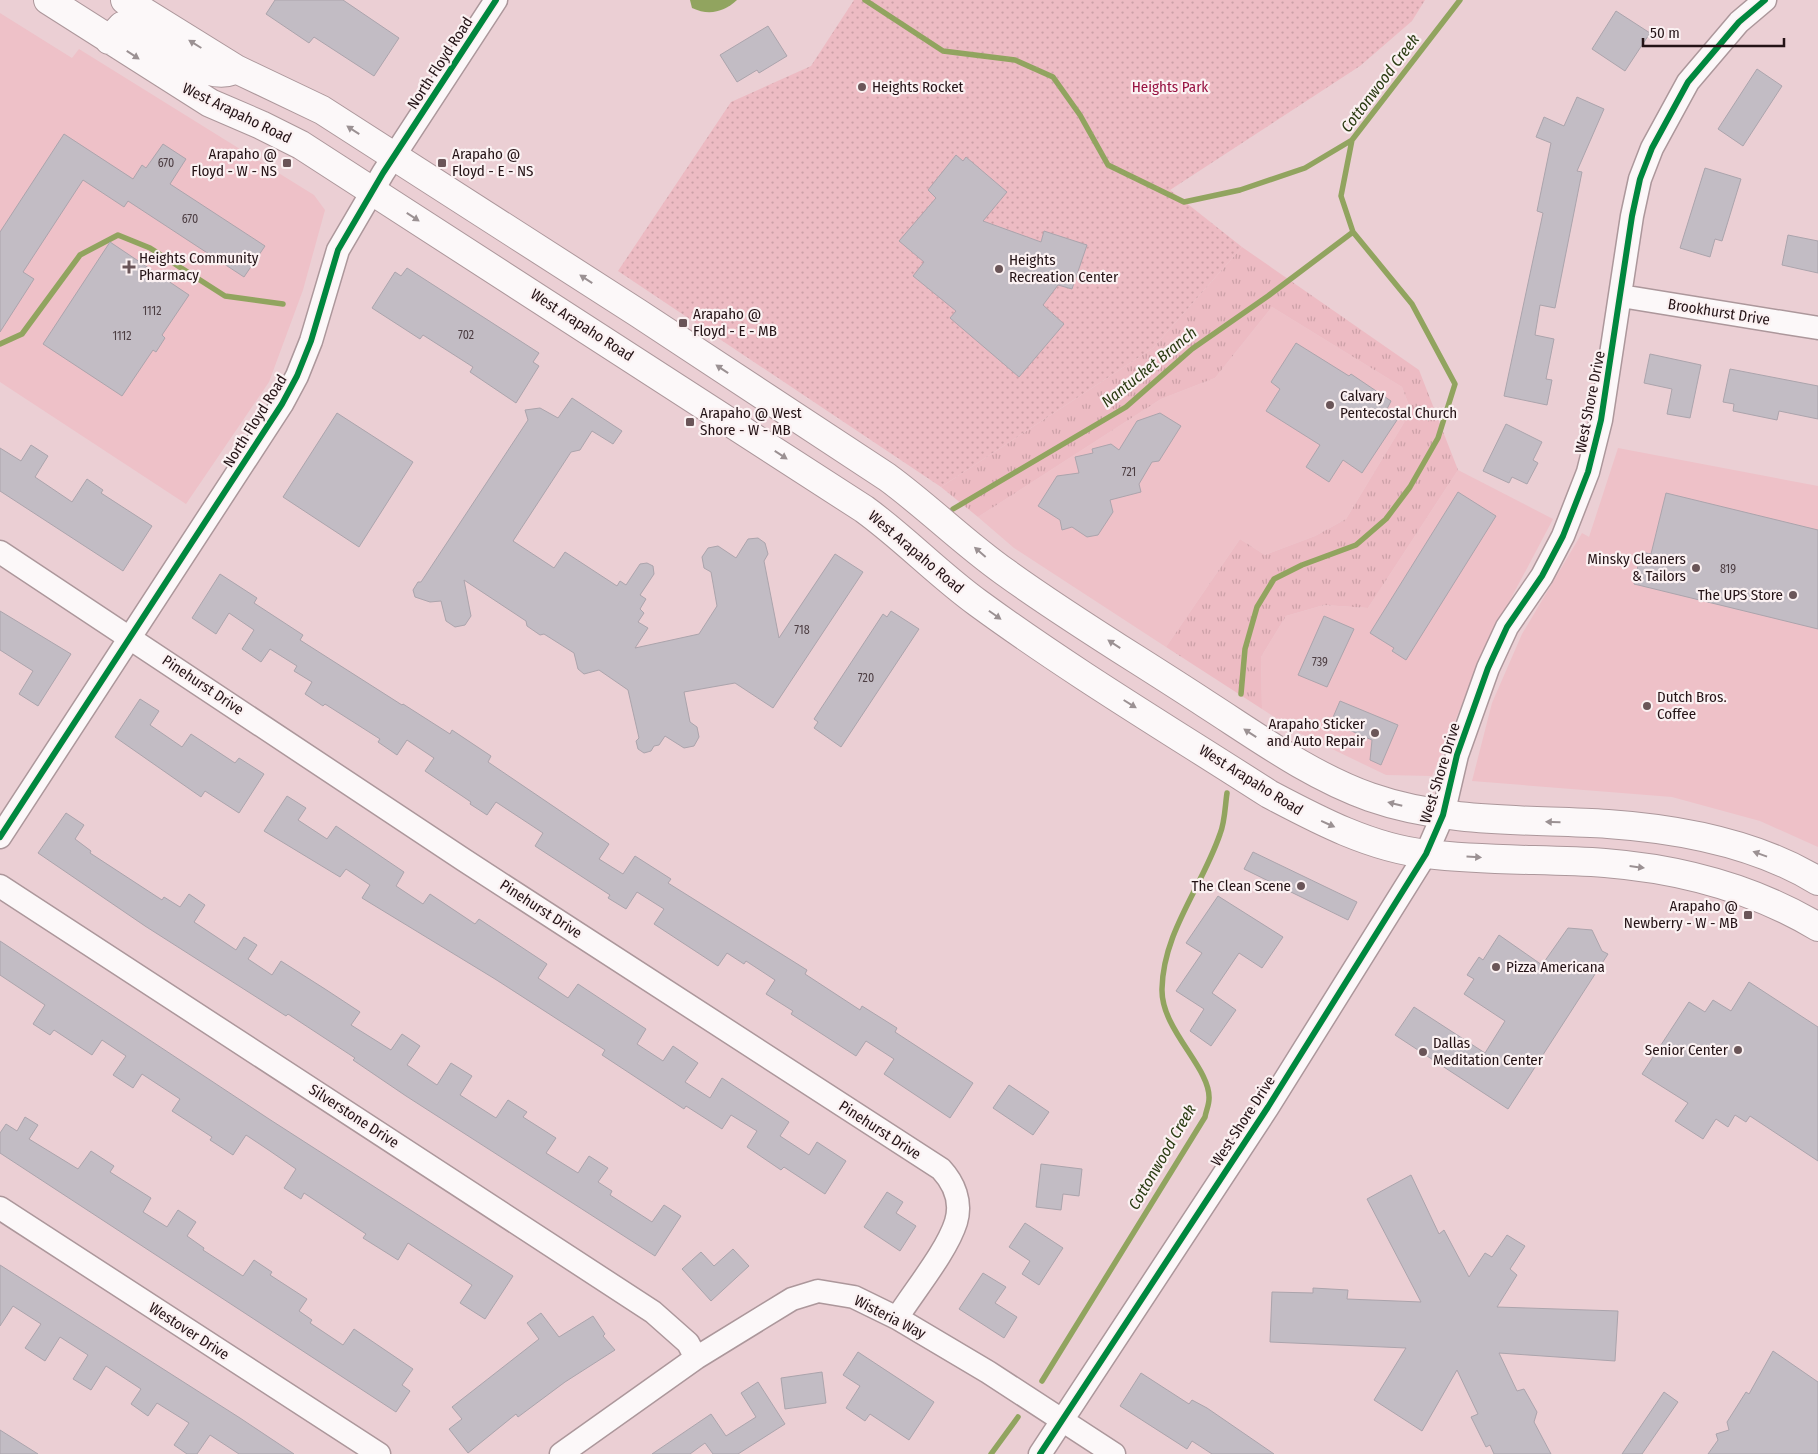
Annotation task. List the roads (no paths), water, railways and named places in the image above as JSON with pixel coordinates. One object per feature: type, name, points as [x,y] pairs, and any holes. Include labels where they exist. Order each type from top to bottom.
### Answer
[{"type":"main road","name":"West Arapaho Road","points":[[48,0],[210,103],[301,145],[372,190],[894,530],[956,586],[1004,621],[1269,794],[1310,816],[1356,837],[1426,854],[1606,864],[1669,871],[1740,889],[1788,909],[1818,927]]},
{"type":"main road","points":[[125,0],[236,69],[322,110],[630,308],[914,497],[1003,571],[1267,744],[1311,770],[1368,796],[1443,815],[1478,820],[1612,824],[1678,831],[1759,853],[1818,881]]},
{"type":"main road","points":[[109,40],[122,26],[131,26],[195,67],[222,75],[236,69]]},
{"type":"main road","points":[[740,428],[762,396]]},
{"type":"street","name":"North Floyd Road","points":[[0,837],[132,638],[293,383],[311,341],[338,250],[372,190],[496,0]]},
{"type":"street","name":"West Shore Drive","points":[[1040,1454],[1268,1107],[1426,854],[1443,815],[1457,755],[1488,668],[1507,627],[1542,576],[1563,536],[1588,472],[1602,420],[1632,216],[1640,179],[1652,148],[1688,82],[1739,22],[1765,0]]},
{"type":"street","name":"Brookhurst Drive","points":[[1621,296],[1818,328]]},
{"type":"street","name":"Pinehurst Drive","points":[[0,552],[464,860],[940,1169],[950,1179],[956,1193],[956,1222],[943,1248],[897,1318]]},
{"type":"street","name":"Silverstone Drive","points":[[0,886],[653,1312],[688,1343],[696,1358]]},
{"type":"street","name":"Westover Drive","points":[[0,1208],[379,1454]]},
{"type":"street","name":"Wisteria Way","points":[[561,1454],[696,1358],[792,1299],[818,1291],[854,1297],[897,1318],[1063,1420],[1114,1454]]},
{"type":"waterway","points":[[865,0],[943,51],[1015,60],[1053,77],[1080,115],[1108,165],[1184,202],[1240,190],[1305,168],[1352,140]]},
{"type":"waterway","name":"Cottonwood Creek","points":[[1241,694],[1245,649],[1257,607],[1274,579],[1302,565],[1356,545],[1386,519],[1410,487],[1438,438],[1455,384],[1412,304],[1353,232],[1341,196],[1352,140],[1460,0]]},
{"type":"waterway","name":"Nantucket Branch","points":[[953,509],[1126,407],[1192,349],[1268,296],[1353,232]]},
{"type":"waterway","name":"Nantucket Branch","points":[[0,344],[22,334],[80,255],[118,235],[150,248],[225,296],[283,304]]},
{"type":"waterway","name":"Cottonwood Creek","points":[[1042,1381],[1205,1117],[1209,1101],[1208,1087],[1195,1061],[1169,1019],[1162,989],[1164,968],[1176,929],[1222,829],[1227,793]]},
{"type":"waterway","name":"Cottonwood Creek","points":[[991,1454],[1018,1417]]},
{"type":"place","name":"Heights Rocket","points":[[862,87]]},
{"type":"place","name":"Arapaho @ Floyd - W - NS","points":[[287,163]]},
{"type":"place","name":"Arapaho @ Floyd - E - NS","points":[[442,163]]},
{"type":"place","name":"Heights Community Pharmacy","points":[[129,267]]},
{"type":"place","name":"Heights Recreation Center","points":[[999,269]]},
{"type":"place","name":"Arapaho @ Floyd - E - MB","points":[[683,323]]},
{"type":"place","name":"Calvary Pentecostal Church","points":[[1330,405]]},
{"type":"place","name":"Arapaho @ West Shore - W - MB","points":[[690,422]]},
{"type":"place","name":"Minsky Cleaners & Tailors","points":[[1696,568]]},
{"type":"place","name":"The UPS Store","points":[[1793,595]]},
{"type":"place","name":"Dutch Bros. Coffee","points":[[1647,706]]},
{"type":"place","name":"Arapaho Sticker and Auto Repair","points":[[1375,733]]},
{"type":"place","name":"The Clean Scene","points":[[1301,886]]},
{"type":"place","name":"Arapaho @ Newberry - W - MB","points":[[1748,915]]},
{"type":"place","name":"Pizza Americana","points":[[1496,967]]},
{"type":"place","name":"Senior Center","points":[[1738,1050]]},
{"type":"place","name":"Dallas Meditation Center","points":[[1423,1052]]},
{"type":"park label","name":"Heights Park","points":[[1170,87]]}]
